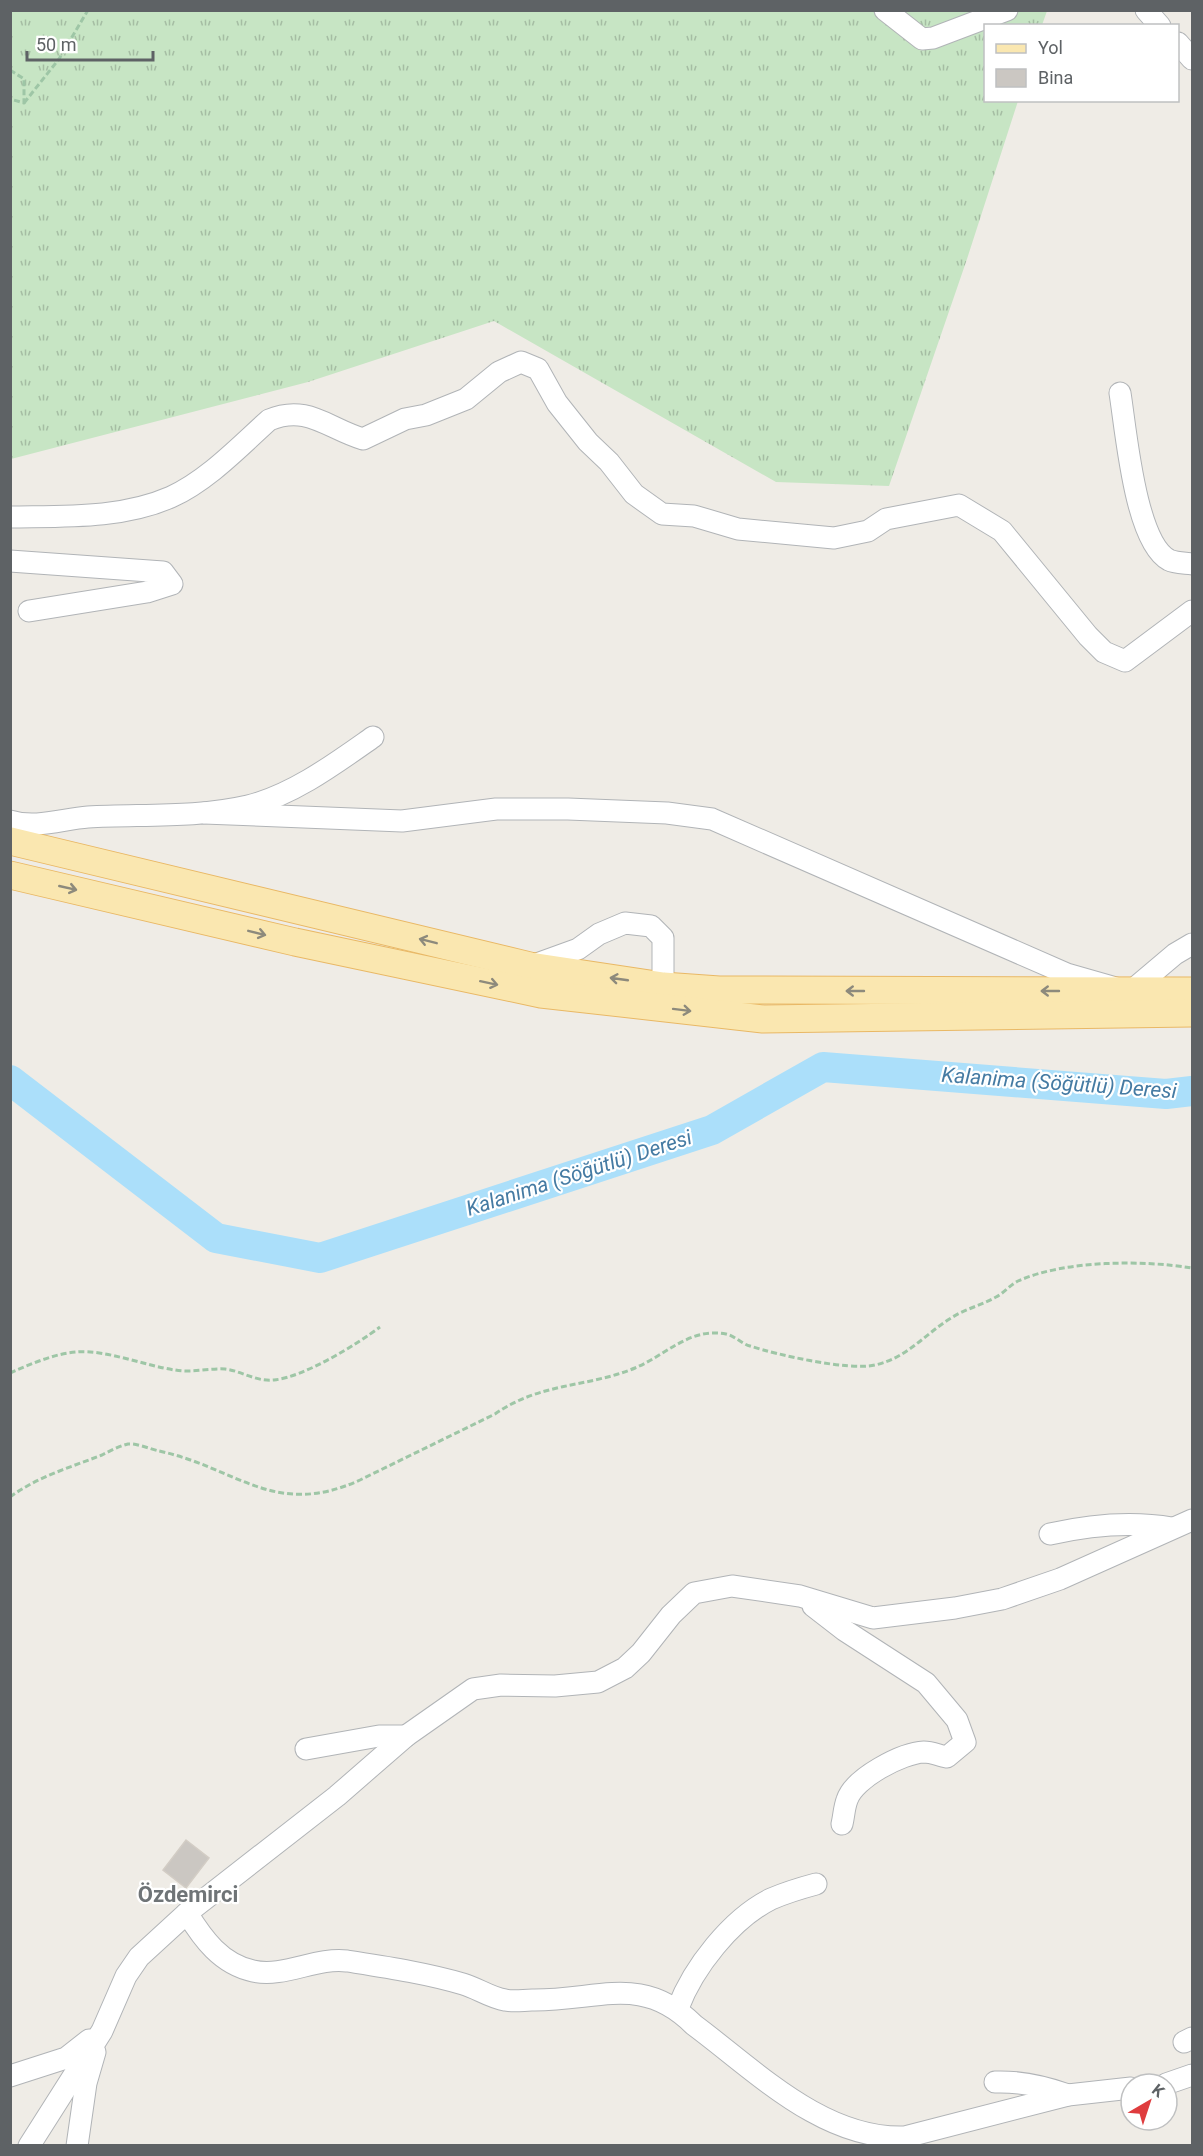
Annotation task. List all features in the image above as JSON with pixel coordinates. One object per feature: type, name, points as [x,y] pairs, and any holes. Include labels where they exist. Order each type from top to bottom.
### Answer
[{"type":"main road","points":[[10,841],[530,966],[663,986],[719,990],[1192,991]]},
{"type":"main road","points":[[12,878],[295,942],[541,994],[763,1019],[1192,1013]]},
{"type":"street","points":[[885,10],[922,39],[933,38],[1007,10]]},
{"type":"street","points":[[1146,10],[1158,24]]},
{"type":"street","points":[[1179,44],[1192,59]]},
{"type":"street","points":[[10,517],[80,516],[132,509],[171,497],[210,472],[269,420],[280,415],[298,413],[314,417],[339,432],[363,439],[405,419],[426,415],[466,399],[499,372],[521,362],[538,369],[557,403],[588,442],[609,462],[634,494],[662,514],[694,516],[738,529],[834,538],[868,531],[886,519],[959,505],[1002,531],[1088,636],[1104,652],[1125,662],[1192,612]]},
{"type":"street","points":[[1120,393],[1138,505],[1153,543],[1169,560],[1192,564]]},
{"type":"street","points":[[10,561],[163,572],[172,584],[147,592],[29,611]]},
{"type":"street","points":[[204,813],[251,805],[266,799],[315,775],[373,737]]},
{"type":"street","points":[[10,821],[39,825],[86,818],[204,813],[402,821],[496,809],[618,810],[691,815],[712,819],[1067,974],[1130,992],[1174,954],[1192,944]]},
{"type":"street","points":[[530,966],[578,949],[599,934],[625,923],[651,926],[663,938],[663,986]]},
{"type":"street","points":[[77,2145],[86,2083],[102,2031],[126,1976],[139,1957],[187,1913],[337,1796],[406,1736],[473,1689],[501,1685],[555,1686],[598,1682],[625,1668],[641,1653],[671,1615],[694,1593],[732,1586],[800,1596],[873,1618],[955,1608],[1002,1599],[1060,1579],[1192,1520]]},
{"type":"street","points":[[1050,1534],[1123,1524],[1147,1524],[1172,1528]]},
{"type":"street","points":[[800,1596],[844,1630],[926,1683],[957,1720],[965,1742],[947,1757],[925,1752],[902,1757],[882,1767],[862,1781],[847,1798],[842,1824]]},
{"type":"street","points":[[306,1749],[379,1736],[406,1736]]},
{"type":"street","points":[[678,2008],[687,1985],[716,1946],[751,1913],[770,1900],[816,1884]]},
{"type":"street","points":[[187,1913],[214,1951],[233,1963],[254,1971],[278,1971],[323,1960],[346,1961],[461,1983],[504,2000],[553,2000],[634,1992],[657,1997],[678,2008],[694,2025],[814,2114],[881,2138],[905,2137],[1068,2095],[1119,2089]]},
{"type":"street","points":[[10,2076],[66,2058],[102,2031]]},
{"type":"street","points":[[29,2145],[102,2031]]},
{"type":"street","points":[[995,2082],[1018,2081],[1068,2095]]},
{"type":"path","points":[[24,103],[59,59],[88,10]]},
{"type":"path","points":[[10,70],[24,79],[24,103]]},
{"type":"path","points":[[10,99],[24,103]]},
{"type":"path","points":[[10,1497],[49,1476],[129,1444],[176,1454],[268,1492],[292,1496],[316,1494],[339,1489],[360,1480],[495,1414],[515,1400],[537,1391],[606,1378],[637,1367],[702,1333],[728,1335],[749,1346],[821,1362],[872,1366],[895,1359],[953,1317],[997,1297],[1016,1282],[1038,1274],[1088,1266],[1139,1264],[1192,1268]]},
{"type":"path","points":[[10,1374],[54,1356],[77,1352],[176,1370],[227,1369],[251,1378],[273,1381],[296,1374],[345,1350],[380,1327]]},
{"type":"green space","points":[[11,11],[1047,11],[1042,24],[984,24],[984,102],[1018,102],[967,259],[889,486],[776,482],[494,321],[308,382],[11,459]]},
{"type":"building","points":[[186,1840],[209,1858],[186,1888],[163,1870]]},
{"type":"waterway","name":"Kalanima (Söğütlü) Deresi","points":[[10,1080],[216,1238],[320,1258],[712,1130],[823,1067],[1166,1094],[1192,1091]]},
{"type":"district","name":"Özdemirci","points":[[188,1894]]}]
